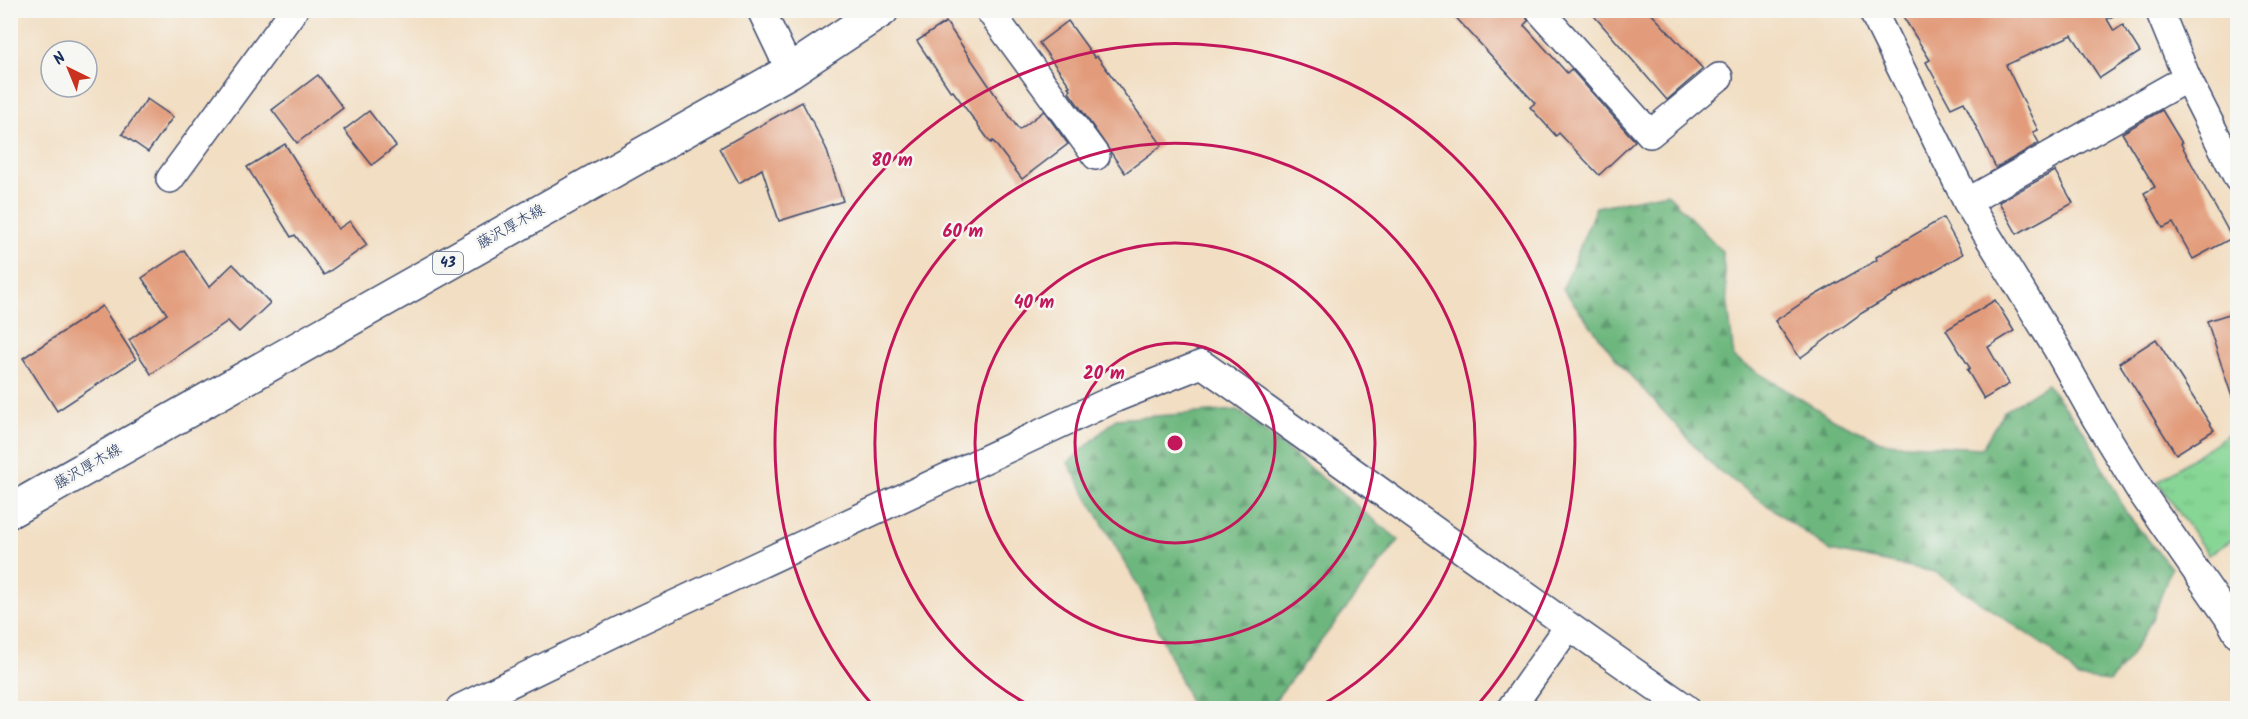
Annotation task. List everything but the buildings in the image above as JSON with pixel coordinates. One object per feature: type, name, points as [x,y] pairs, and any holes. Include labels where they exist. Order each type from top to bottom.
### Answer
[{"type":"main road","name":"藤沢厚木線","points":[[10,511],[790,71],[882,10]]},
{"type":"street","points":[[170,179],[294,10]]},
{"type":"street","points":[[760,10],[790,71]]},
{"type":"street","points":[[989,10],[1096,156]]},
{"type":"street","points":[[1539,10],[1650,134],[1719,77]]},
{"type":"street","points":[[1872,10],[1967,202],[2139,489],[2228,617],[2238,635]]},
{"type":"street","points":[[2159,10],[2187,78],[2238,179]]},
{"type":"street","points":[[1967,202],[2187,78]]},
{"type":"street","points":[[460,708],[641,620],[1116,398],[1202,364],[1568,627],[1686,708]]},
{"type":"street","points":[[1511,708],[1568,627]]},
{"type":"green space","points":[[1667,193],[1722,251],[1734,358],[1835,420],[1885,443],[1982,448],[2004,411],[2047,384],[2087,436],[2127,514],[2171,568],[2153,618],[2130,657],[2109,682],[2078,678],[2051,650],[1935,572],[1831,551],[1714,467],[1619,363],[1563,289],[1596,207]]},
{"type":"green space","points":[[1238,410],[1399,540],[1269,708],[1195,708],[1192,706],[1141,591],[1068,463],[1116,419]]},
{"type":"green space","points":[[2228,434],[2237,451],[2237,537],[2208,555],[2158,482]]}]
